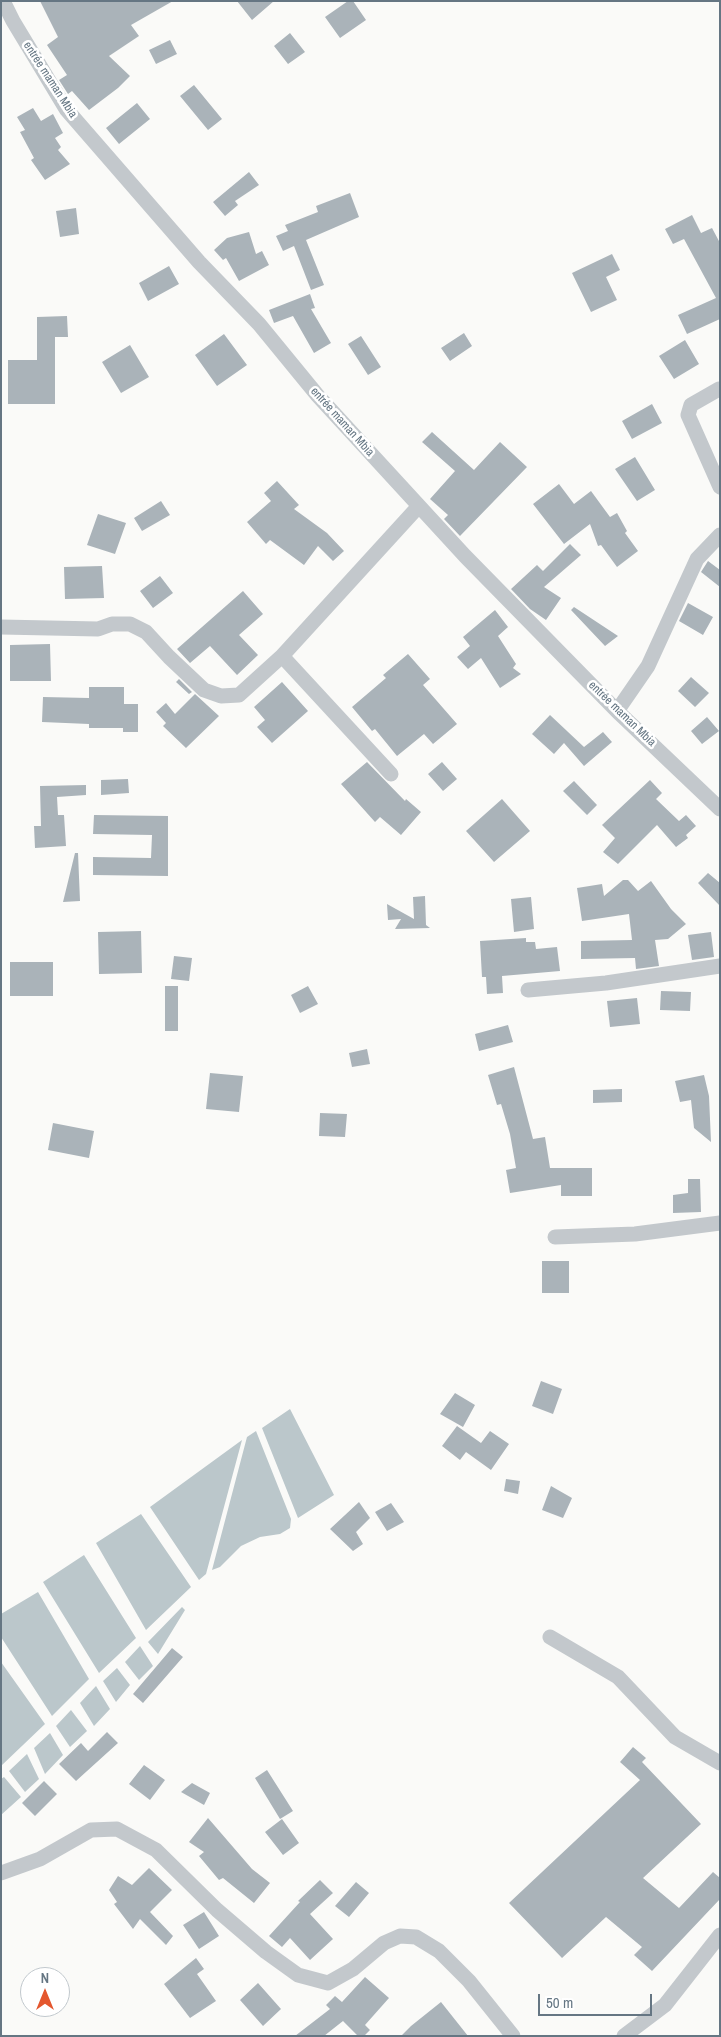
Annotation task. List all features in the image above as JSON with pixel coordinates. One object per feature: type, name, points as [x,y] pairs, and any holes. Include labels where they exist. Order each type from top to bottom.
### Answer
[{"type":"street","name":"entrée maman Mbia","points":[[3,1],[66,109],[199,262],[259,324],[318,396],[418,507],[617,711],[720,809]]},
{"type":"street","points":[[720,389],[691,406],[688,415],[720,487]]},
{"type":"street","points":[[1,627],[98,629],[112,624],[130,624],[146,632],[168,657],[204,690],[221,696],[239,695],[282,656],[418,507]]},
{"type":"street","points":[[617,711],[648,666],[697,559],[720,536]]},
{"type":"street","points":[[282,656],[392,774]]},
{"type":"street","points":[[528,990],[606,983],[720,966]]},
{"type":"street","points":[[555,1237],[635,1234],[720,1224]]},
{"type":"street","points":[[550,1637],[618,1678],[675,1737],[720,1763]]},
{"type":"street","points":[[1,1873],[40,1859],[91,1830],[117,1829],[156,1850],[217,1910],[266,1952],[298,1975],[328,1983],[353,1969],[384,1944],[400,1936],[416,1937],[439,1951],[469,1981],[513,2036]]},
{"type":"street","points":[[624,2036],[665,2005],[720,1934]]},
{"type":"shaded area","points":[[290,1409],[334,1495],[298,1518],[262,1428]]},
{"type":"shaded area","points":[[256,1431],[291,1519],[290,1528],[280,1534],[260,1537],[241,1546],[220,1567],[212,1570],[247,1437]]},
{"type":"shaded area","points":[[242,1440],[206,1574],[199,1580],[150,1507]]},
{"type":"shaded area","points":[[141,1514],[191,1587],[146,1630],[96,1543]]},
{"type":"shaded area","points":[[84,1555],[136,1638],[99,1673],[43,1582]]},
{"type":"shaded area","points":[[38,1592],[89,1679],[52,1716],[1,1637],[1,1614]]},
{"type":"shaded area","points":[[182,1607],[185,1610],[158,1654],[148,1642]]},
{"type":"shaded area","points":[[140,1646],[153,1666],[139,1680],[125,1662]]},
{"type":"shaded area","points":[[1,1662],[45,1724],[1,1766]]},
{"type":"shaded area","points":[[117,1668],[130,1685],[116,1702],[103,1681]]},
{"type":"shaded area","points":[[96,1686],[110,1709],[94,1726],[80,1703]]},
{"type":"shaded area","points":[[71,1710],[87,1731],[70,1747],[56,1726]]},
{"type":"shaded area","points":[[50,1733],[63,1755],[45,1774],[34,1748]]},
{"type":"shaded area","points":[[27,1754],[39,1779],[25,1792],[9,1771]]},
{"type":"shaded area","points":[[4,1777],[21,1797],[1,1815],[1,1779]]},
{"type":"building","points":[[40,1],[173,1],[131,25],[139,36],[109,56],[130,76],[118,88],[89,110],[72,91],[68,94],[59,80],[67,75],[47,45],[58,37]]},
{"type":"building","points":[[237,1],[274,1],[252,20]]},
{"type":"building","points":[[348,1],[353,1],[366,20],[340,38],[325,17]]},
{"type":"building","points":[[290,33],[305,52],[288,64],[274,46]]},
{"type":"building","points":[[170,40],[177,54],[156,64],[149,50]]},
{"type":"building","points":[[194,85],[222,119],[208,130],[180,96]]},
{"type":"building","points":[[137,103],[150,119],[119,144],[106,128]]},
{"type":"building","points":[[33,108],[41,121],[53,114],[63,133],[55,138],[61,147],[58,150],[70,164],[45,180],[31,160],[34,158],[20,132],[25,130],[17,117]]},
{"type":"building","points":[[249,172],[259,185],[235,201],[238,205],[225,216],[213,202]]},
{"type":"building","points":[[350,193],[359,217],[306,240],[324,285],[311,290],[294,246],[283,251],[276,236],[288,231],[285,225],[318,212],[316,206]]},
{"type":"building","points":[[76,208],[79,234],[60,237],[56,211]]},
{"type":"building","points":[[692,215],[701,233],[712,228],[720,243],[720,319],[687,334],[678,315],[716,298],[684,239],[673,244],[665,229]]},
{"type":"building","points":[[249,232],[256,254],[262,251],[269,265],[239,281],[226,258],[223,260],[214,250],[227,238]]},
{"type":"building","points":[[612,254],[620,270],[606,277],[617,300],[591,312],[572,273]]},
{"type":"building","points":[[169,266],[179,284],[148,301],[139,283]]},
{"type":"building","points":[[310,294],[315,308],[311,309],[331,343],[314,353],[293,316],[274,323],[269,310]]},
{"type":"building","points":[[67,316],[68,337],[55,337],[55,404],[8,404],[8,360],[37,360],[37,317]]},
{"type":"building","points":[[464,333],[472,346],[450,361],[441,348]]},
{"type":"building","points":[[224,334],[247,365],[217,386],[195,355]]},
{"type":"building","points":[[361,336],[381,367],[368,375],[348,344]]},
{"type":"building","points":[[685,340],[699,364],[674,379],[659,356]]},
{"type":"building","points":[[130,345],[149,377],[121,393],[102,362]]},
{"type":"building","points":[[652,404],[662,423],[632,439],[622,421]]},
{"type":"building","points":[[432,432],[474,470],[500,442],[527,467],[460,536],[444,519],[448,515],[430,499],[455,471],[422,442]]},
{"type":"building","points":[[635,457],[655,490],[637,501],[615,469]]},
{"type":"building","points":[[277,481],[299,505],[294,509],[327,533],[344,551],[333,561],[318,546],[304,565],[270,540],[266,544],[247,522],[271,501],[264,493]]},
{"type":"building","points":[[559,484],[574,504],[591,491],[610,517],[617,513],[627,531],[625,533],[638,551],[617,567],[601,545],[598,546],[590,524],[564,544],[533,504]]},
{"type":"building","points":[[161,501],[170,515],[142,531],[134,518]]},
{"type":"building","points":[[98,514],[126,523],[115,554],[87,545]]},
{"type":"building","points":[[570,544],[581,555],[544,587],[561,598],[546,620],[530,609],[511,589],[537,565],[543,571]]},
{"type":"building","points":[[708,561],[720,570],[720,587],[701,572]]},
{"type":"building","points":[[102,566],[104,598],[65,599],[64,567]]},
{"type":"building","points":[[160,576],[173,593],[153,608],[140,591]]},
{"type":"building","points":[[243,591],[263,614],[239,635],[258,655],[237,675],[210,646],[190,663],[177,649]]},
{"type":"building","points":[[688,603],[713,617],[703,635],[679,621]]},
{"type":"building","points":[[574,607],[618,636],[605,646],[571,610]]},
{"type":"building","points":[[495,610],[508,627],[498,636],[516,664],[513,668],[521,674],[500,688],[481,658],[468,669],[457,657],[470,646],[463,637]]},
{"type":"building","points":[[50,644],[51,681],[10,681],[10,645]]},
{"type":"building","points":[[408,654],[430,679],[423,685],[457,724],[433,744],[424,734],[397,756],[375,729],[372,731],[352,707],[386,678],[383,675]]},
{"type":"building","points":[[691,677],[709,693],[695,707],[678,691]]},
{"type":"building","points":[[179,679],[192,692],[189,694],[176,682]]},
{"type":"building","points":[[282,682],[308,711],[272,743],[257,727],[265,720],[254,707]]},
{"type":"building","points":[[89,687],[124,687],[124,704],[138,704],[138,732],[123,732],[123,728],[89,728],[89,724],[42,722],[43,697],[89,698]]},
{"type":"building","points":[[195,694],[219,716],[186,748],[163,726],[166,723],[156,712],[166,703],[175,714]]},
{"type":"building","points":[[550,715],[584,747],[603,732],[612,742],[584,766],[564,743],[554,754],[532,734]]},
{"type":"building","points":[[707,717],[719,731],[702,744],[691,731]]},
{"type":"building","points":[[367,762],[405,801],[406,799],[421,812],[401,835],[380,817],[375,822],[341,784]]},
{"type":"building","points":[[442,762],[457,779],[443,791],[428,774]]},
{"type":"building","points":[[128,779],[129,793],[101,795],[101,780]]},
{"type":"building","points":[[650,780],[662,793],[656,799],[679,821],[686,815],[696,826],[686,835],[688,838],[676,847],[657,825],[618,864],[603,852],[615,838],[602,825]]},
{"type":"building","points":[[574,781],[597,805],[587,815],[563,791]]},
{"type":"building","points":[[86,785],[86,795],[57,797],[58,815],[64,815],[66,846],[35,848],[34,826],[41,826],[40,786]]},
{"type":"building","points":[[502,799],[530,831],[494,862],[466,831]]},
{"type":"building","points":[[94,815],[168,816],[168,876],[93,875],[93,857],[151,858],[152,835],[93,834]]},
{"type":"building","points":[[75,853],[78,853],[80,901],[63,902]]},
{"type":"building","points":[[708,873],[720,883],[720,906],[698,883]]},
{"type":"building","points":[[623,880],[628,880],[638,891],[651,881],[671,909],[686,924],[668,939],[655,940],[659,966],[636,969],[635,958],[581,959],[581,941],[632,940],[629,914],[582,921],[577,888],[602,884],[604,896]]},
{"type":"building","points":[[425,896],[426,925],[430,928],[395,929],[401,919],[388,920],[387,904],[414,919],[413,897]]},
{"type":"building","points":[[531,897],[534,929],[514,932],[511,899]]},
{"type":"building","points":[[141,931],[142,973],[99,974],[98,932]]},
{"type":"building","points":[[711,932],[714,957],[692,960],[688,935]]},
{"type":"building","points":[[526,938],[526,942],[535,942],[536,949],[557,947],[560,971],[502,976],[503,993],[487,994],[486,977],[482,977],[480,941]]},
{"type":"building","points":[[174,956],[192,958],[189,981],[171,979]]},
{"type":"building","points":[[10,962],[53,962],[53,996],[10,996]]},
{"type":"building","points":[[165,986],[178,986],[178,1031],[165,1031]]},
{"type":"building","points":[[308,986],[318,1004],[300,1013],[291,995]]},
{"type":"building","points":[[661,991],[691,992],[690,1011],[660,1010]]},
{"type":"building","points":[[637,998],[640,1024],[610,1027],[607,1001]]},
{"type":"building","points":[[508,1025],[513,1042],[479,1051],[475,1034]]},
{"type":"building","points":[[367,1049],[370,1064],[352,1067],[349,1053]]},
{"type":"building","points":[[514,1067],[533,1139],[545,1137],[550,1168],[592,1168],[592,1196],[561,1196],[561,1185],[510,1193],[506,1170],[516,1168],[510,1134],[501,1104],[497,1105],[488,1075]]},
{"type":"building","points":[[210,1073],[243,1076],[239,1112],[206,1109]]},
{"type":"building","points":[[704,1075],[709,1096],[711,1142],[694,1128],[691,1100],[680,1102],[675,1081]]},
{"type":"building","points":[[622,1089],[622,1102],[593,1103],[593,1090]]},
{"type":"building","points":[[320,1113],[347,1114],[345,1137],[319,1136]]},
{"type":"building","points":[[53,1123],[94,1131],[89,1158],[48,1150]]},
{"type":"building","points":[[688,1179],[700,1179],[701,1212],[673,1213],[673,1195],[688,1193]]},
{"type":"building","points":[[542,1261],[569,1261],[569,1293],[542,1293]]},
{"type":"building","points":[[541,1381],[562,1389],[553,1414],[532,1406]]},
{"type":"building","points":[[455,1393],[475,1405],[463,1427],[440,1414]]},
{"type":"building","points":[[457,1426],[481,1443],[490,1431],[509,1444],[491,1470],[466,1452],[460,1460],[442,1446]]},
{"type":"building","points":[[506,1479],[520,1481],[518,1494],[504,1491]]},
{"type":"building","points":[[551,1486],[572,1498],[563,1518],[542,1510]]},
{"type":"building","points":[[359,1502],[370,1518],[356,1532],[363,1544],[353,1551],[330,1529]]},
{"type":"building","points":[[391,1503],[404,1522],[387,1531],[375,1512]]},
{"type":"building","points":[[172,1648],[183,1657],[143,1703],[133,1694]]},
{"type":"building","points":[[107,1732],[118,1743],[76,1781],[59,1764],[81,1743],[88,1751]]},
{"type":"building","points":[[633,1747],[646,1758],[642,1762],[701,1824],[643,1878],[679,1908],[713,1872],[720,1878],[720,1899],[652,1971],[634,1955],[642,1947],[606,1917],[562,1958],[509,1903],[640,1780],[620,1762]]},
{"type":"building","points":[[144,1765],[165,1780],[150,1800],[129,1784]]},
{"type":"building","points":[[267,1770],[293,1811],[280,1819],[255,1778]]},
{"type":"building","points":[[44,1781],[57,1794],[35,1816],[22,1803]]},
{"type":"building","points":[[192,1783],[210,1793],[204,1805],[181,1792]]},
{"type":"building","points":[[208,1818],[252,1869],[270,1883],[254,1903],[223,1878],[219,1880],[199,1856],[204,1852],[189,1842]]},
{"type":"building","points":[[282,1819],[299,1843],[283,1855],[265,1832]]},
{"type":"building","points":[[149,1868],[172,1890],[150,1912],[173,1936],[166,1945],[140,1919],[133,1929],[114,1904],[117,1902],[109,1890],[118,1876],[132,1885]]},
{"type":"building","points":[[320,1880],[333,1893],[310,1914],[333,1939],[310,1960],[290,1938],[282,1947],[269,1936],[300,1902],[298,1901]]},
{"type":"building","points":[[356,1882],[369,1893],[349,1917],[335,1906]]},
{"type":"building","points":[[204,1912],[219,1936],[199,1949],[183,1925]]},
{"type":"building","points":[[196,1958],[204,1969],[197,1974],[216,2001],[190,2018],[164,1984]]},
{"type":"building","points":[[365,1977],[389,1998],[365,2025],[370,2030],[364,2036],[358,2036],[343,2021],[324,2036],[295,2036],[330,2009],[326,2005],[335,1996],[342,2002]]},
{"type":"building","points":[[258,1983],[281,2009],[263,2026],[240,2000]]},
{"type":"building","points":[[441,2002],[468,2036],[401,2036],[411,2026]]}]
